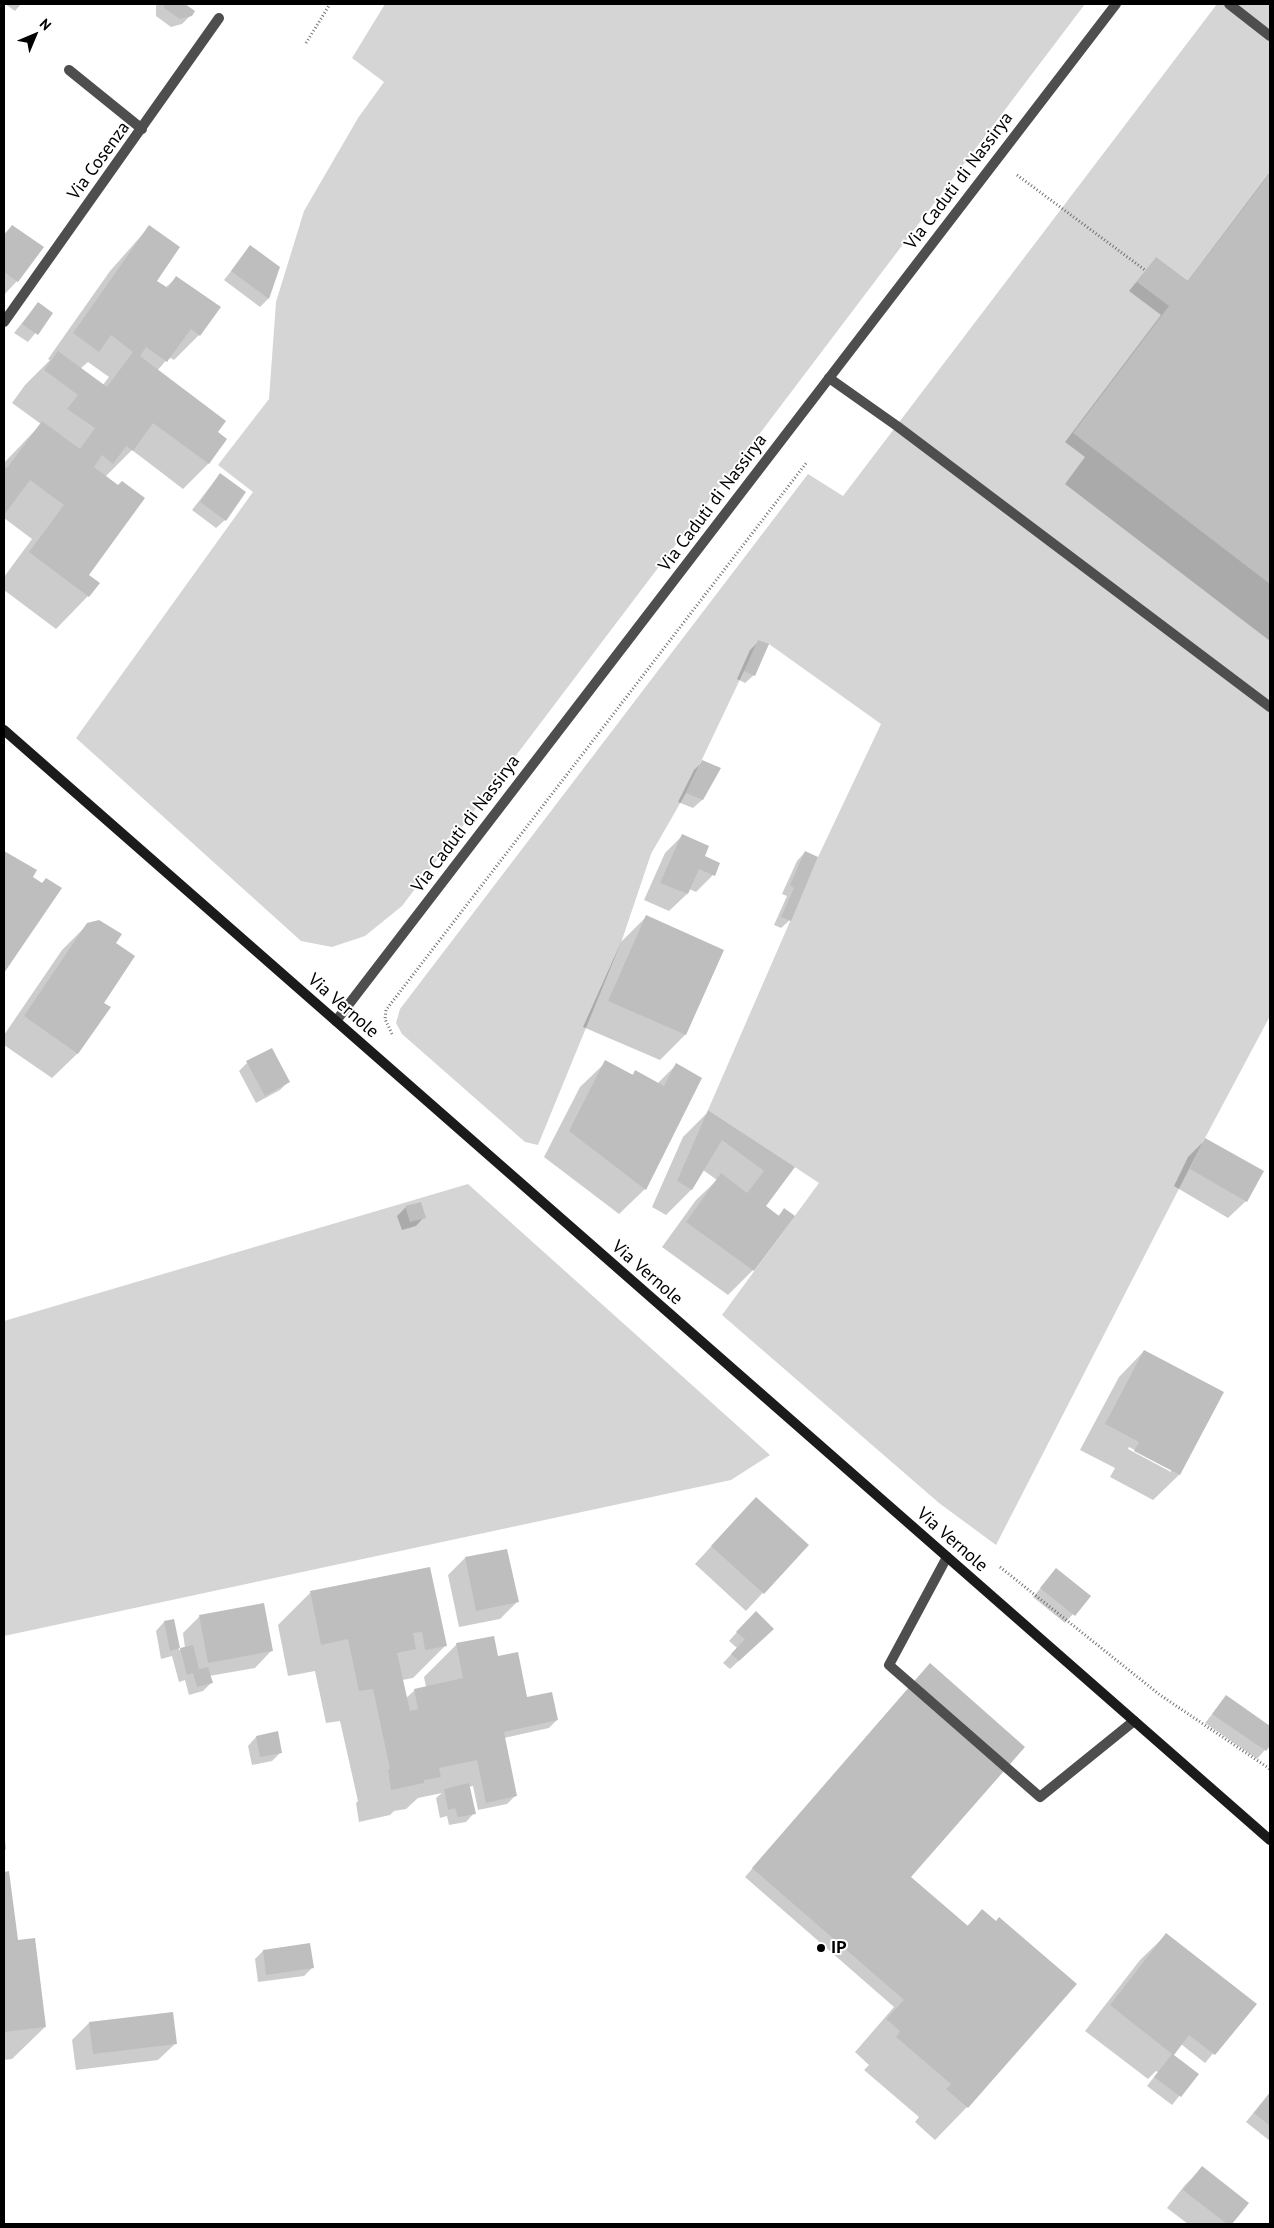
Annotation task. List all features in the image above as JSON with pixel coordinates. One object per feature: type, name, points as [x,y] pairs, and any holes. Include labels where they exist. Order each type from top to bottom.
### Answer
[{"type":"main road","name":"Via Vernole","points":[[4,730],[1270,1840]]},
{"type":"street","name":"Via Caduti di Nassirya","points":[[336,1021],[1116,4]]},
{"type":"street","points":[[1229,4],[1270,36]]},
{"type":"street","name":"Via Cosenza","points":[[4,322],[219,18]]},
{"type":"street","points":[[68,70],[142,129]]},
{"type":"street","points":[[829,378],[896,426],[1270,708]]},
{"type":"street","points":[[947,1557],[889,1665],[1040,1797],[1134,1721]]},
{"type":"path","points":[[306,43],[330,4]]},
{"type":"path","points":[[996,159],[1145,270]]},
{"type":"path","points":[[397,1038],[389,1032],[385,1019],[386,1010],[807,462]]},
{"type":"path","points":[[999,1566],[1160,1695],[1270,1769]]},
{"type":"shaded area","points":[[385,4],[1085,4],[402,906],[365,936],[332,947],[301,941],[76,738],[253,492],[218,465],[269,399],[276,302],[304,211],[358,118],[384,82],[352,58]]},
{"type":"shaded area","points":[[1217,4],[1270,4],[1270,1016],[1205,1138],[996,1545],[939,1503],[722,1315],[819,1183],[708,1110],[818,857],[881,724],[769,644],[744,671],[686,793],[651,854],[622,940],[538,1145],[525,1142],[402,1034],[396,1023],[400,1009],[808,474],[843,496]]},
{"type":"shaded area","points":[[468,1184],[770,1455],[731,1480],[4,1636],[4,1321]]},
{"type":"building","points":[[164,4],[185,4],[195,11],[192,16],[180,19],[164,8]]},
{"type":"building","points":[[1270,173],[1270,584],[1073,433],[1169,306],[1137,282],[1156,257],[1188,281]]},
{"type":"building","points":[[12,225],[44,247],[18,282],[4,272],[4,236]]},
{"type":"building","points":[[149,225],[180,247],[157,281],[168,288],[176,276],[221,307],[200,336],[191,329],[167,362],[146,347],[140,356],[226,421],[218,432],[227,439],[209,464],[153,423],[133,451],[126,446],[113,464],[102,455],[94,467],[118,485],[122,481],[145,498],[89,575],[100,583],[89,597],[29,552],[64,505],[30,480],[4,515],[4,466],[7,468],[42,421],[80,449],[95,428],[67,409],[78,395],[44,370],[58,351],[107,387],[133,352],[111,335],[99,352],[73,333]]},
{"type":"building","points":[[250,245],[280,267],[269,299],[231,271]]},
{"type":"building","points":[[38,302],[53,313],[38,335],[22,324]]},
{"type":"building","points":[[220,473],[246,492],[226,521],[200,502]]},
{"type":"building","points":[[758,640],[769,644],[755,676],[744,671]]},
{"type":"building","points":[[702,760],[721,768],[703,800],[686,793]]},
{"type":"building","points":[[682,834],[709,846],[705,856],[720,863],[715,876],[699,869],[688,894],[660,883]]},
{"type":"building","points":[[4,851],[37,870],[33,877],[42,883],[46,878],[62,888],[4,973]]},
{"type":"building","points":[[805,851],[818,857],[791,921],[781,917],[794,888],[790,885]]},
{"type":"building","points":[[646,915],[724,950],[686,1035],[608,1001]]},
{"type":"building","points":[[99,920],[122,934],[116,943],[135,956],[104,1003],[111,1007],[78,1054],[24,1016],[87,923]]},
{"type":"building","points":[[272,1048],[290,1082],[265,1096],[246,1061]]},
{"type":"building","points":[[605,1060],[633,1075],[635,1070],[664,1086],[676,1063],[702,1078],[646,1190],[569,1131]]},
{"type":"building","points":[[708,1110],[795,1167],[766,1206],[779,1216],[784,1208],[795,1216],[754,1271],[686,1222],[721,1173],[747,1193],[764,1171],[722,1140],[692,1190],[677,1181]]},
{"type":"building","points":[[1205,1138],[1264,1171],[1247,1202],[1190,1169]]},
{"type":"building","points":[[421,1202],[426,1218],[410,1222],[405,1206]]},
{"type":"building","points":[[1144,1350],[1224,1392],[1180,1475],[1134,1451],[1139,1442],[1105,1424]]},
{"type":"building","points":[[756,1497],[809,1545],[764,1594],[711,1546]]},
{"type":"building","points":[[507,1549],[519,1602],[476,1611],[465,1557]]},
{"type":"building","points":[[430,1567],[447,1646],[425,1650],[422,1632],[413,1633],[416,1649],[397,1653],[410,1711],[418,1709],[414,1689],[463,1678],[456,1643],[494,1636],[498,1656],[518,1652],[527,1697],[552,1692],[558,1720],[504,1732],[517,1796],[486,1803],[477,1760],[439,1768],[441,1777],[424,1780],[424,1783],[391,1790],[388,1770],[390,1769],[373,1689],[359,1691],[348,1639],[321,1645],[310,1591]]},
{"type":"building","points":[[1056,1568],[1091,1596],[1075,1616],[1040,1588]]},
{"type":"building","points":[[264,1603],[273,1651],[208,1663],[199,1615]]},
{"type":"building","points":[[756,1611],[774,1629],[739,1661],[731,1654],[745,1639],[736,1632]]},
{"type":"building","points":[[174,1619],[180,1648],[170,1651],[164,1621]]},
{"type":"building","points":[[193,1645],[199,1669],[208,1667],[213,1683],[197,1687],[193,1673],[187,1675],[180,1648]]},
{"type":"building","points":[[930,1663],[1025,1747],[911,1877],[968,1926],[982,1909],[996,1921],[999,1917],[1077,1984],[968,2108],[946,2089],[951,2084],[896,2037],[900,2031],[886,2019],[904,2000],[752,1868]]},
{"type":"building","points":[[1226,1695],[1270,1726],[1270,1746],[1266,1751],[1212,1714]]},
{"type":"building","points":[[278,1731],[282,1753],[260,1757],[256,1736]]},
{"type":"building","points":[[469,1783],[476,1814],[458,1817],[455,1808],[448,1810],[444,1789]]},
{"type":"building","points":[[9,1871],[18,1940],[35,1938],[46,2027],[4,2032],[4,1872]]},
{"type":"building","points":[[1166,1933],[1257,2004],[1215,2055],[1189,2035],[1174,2055],[1199,2074],[1181,2097],[1154,2077],[1172,2054],[1110,2005]]},
{"type":"building","points":[[310,1943],[314,1968],[266,1975],[263,1950]]},
{"type":"building","points":[[173,2012],[177,2044],[93,2054],[89,2022]]},
{"type":"building","points":[[1270,2093],[1270,2126],[1254,2113]]},
{"type":"building","points":[[1202,2166],[1249,2203],[1232,2224],[1227,2224],[1183,2190]]},
{"type":"place","name":"IP","points":[[821,1948]]}]
